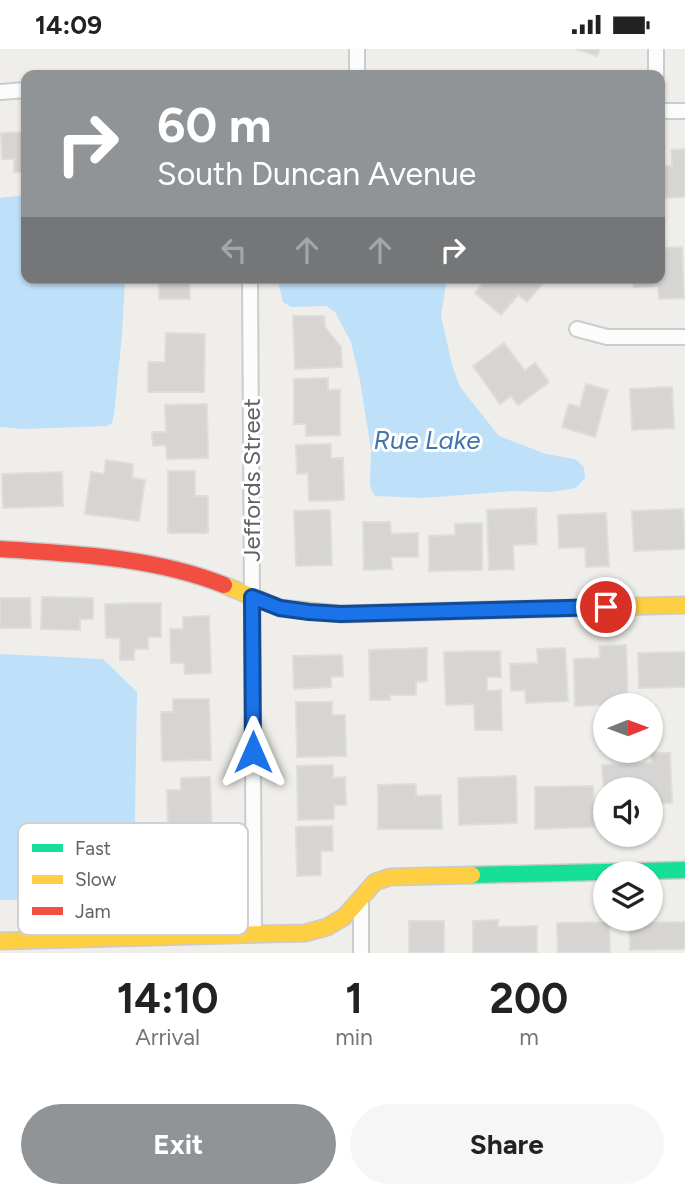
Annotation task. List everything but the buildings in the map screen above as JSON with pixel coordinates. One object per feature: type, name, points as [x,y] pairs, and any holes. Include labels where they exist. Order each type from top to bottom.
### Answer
[{"type":"street","points":[[357,49],[357,70]]},
{"type":"street","points":[[656,49],[656,70]]},
{"type":"street","points":[[0,92],[21,90]]},
{"type":"street","points":[[665,111],[685,111]]},
{"type":"street","name":"Jeffords Street","points":[[250,284],[254,933]]},
{"type":"street","points":[[577,329],[607,337],[685,337]]},
{"type":"street","points":[[0,549],[92,555],[169,567],[280,608],[309,612],[341,614],[685,605]]},
{"type":"street","points":[[248,933],[305,933],[327,927],[344,917],[375,882],[390,877],[685,870]]},
{"type":"street","points":[[361,897],[361,953]]},
{"type":"street","points":[[0,941],[190,935]]},
{"type":"water","points":[[21,196],[21,284],[125,284],[114,414],[112,423],[107,426],[24,429],[0,427],[0,198]]},
{"type":"water","name":"Rue Lake","points":[[278,284],[446,284],[441,316],[460,387],[499,436],[546,454],[575,459],[584,467],[585,478],[576,488],[550,492],[512,491],[423,498],[375,496],[370,484],[371,450],[351,342],[335,312],[326,306],[291,307],[283,302]]},
{"type":"water","points":[[0,654],[103,659],[137,692],[135,823],[18,823],[18,900],[0,900]]},
{"type":"traffic: fast","points":[[472,875],[685,870]]},
{"type":"traffic: slow","points":[[224,585],[280,608],[341,614],[685,605]]},
{"type":"traffic: slow","points":[[248,934],[305,933],[327,927],[344,917],[375,882],[390,877],[472,875]]},
{"type":"traffic: slow","points":[[0,941],[229,935]]},
{"type":"traffic: jam","points":[[0,549],[114,558],[170,568],[224,585]]},
{"type":"route","points":[[253,752],[252,597],[280,608],[341,614],[606,607]]}]
